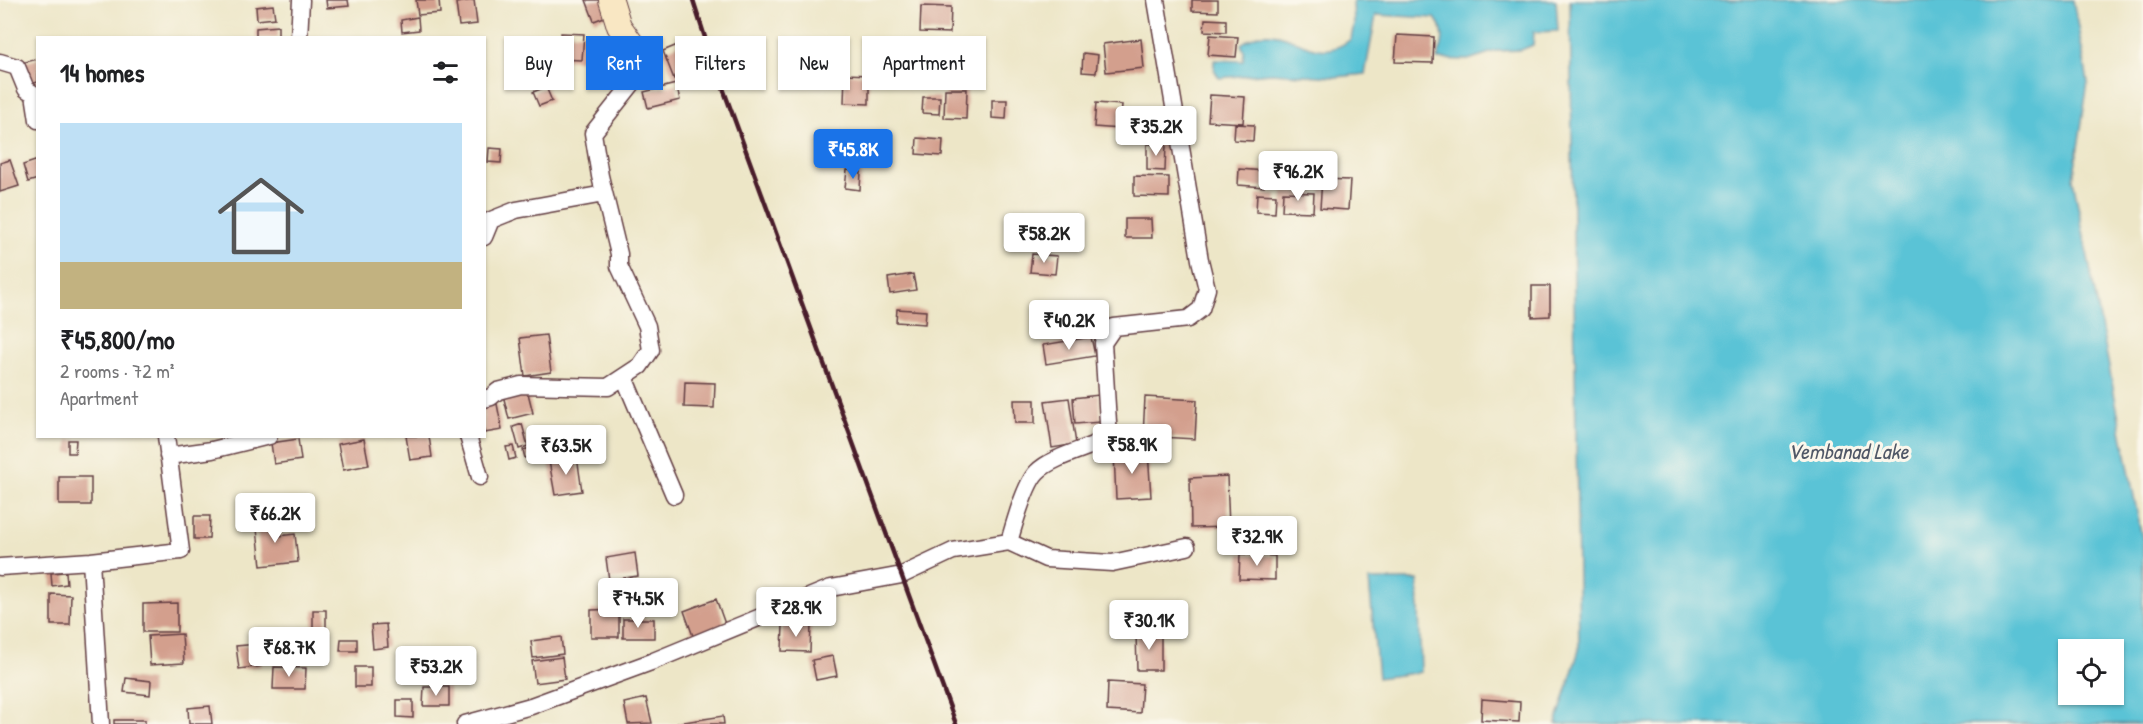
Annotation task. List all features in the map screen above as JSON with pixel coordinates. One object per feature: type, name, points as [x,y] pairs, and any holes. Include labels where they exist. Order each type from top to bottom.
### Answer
[{"type":"street","points":[[300,36],[301,0]]},
{"type":"street","points":[[611,0],[619,26],[626,36]]},
{"type":"street","points":[[1009,542],[1021,503],[1036,472],[1056,460],[1109,438],[1103,343],[1114,327],[1188,319],[1201,309],[1207,289],[1200,260],[1156,0]]},
{"type":"street","points":[[0,62],[17,67],[26,88],[34,93],[36,106]]},
{"type":"street","points":[[486,398],[498,391],[521,385],[608,387],[640,366],[651,350],[647,326],[619,266],[619,254],[604,194],[593,133],[627,90]]},
{"type":"street","points":[[486,232],[491,220],[516,210],[604,194]]},
{"type":"street","points":[[624,377],[674,495]]},
{"type":"street","points":[[0,567],[91,561],[181,551],[166,438]]},
{"type":"street","points":[[168,456],[212,450],[261,438]]},
{"type":"street","points":[[469,438],[480,477]]},
{"type":"street","points":[[465,724],[531,706],[651,662],[831,588],[902,575],[953,551],[1009,542],[1046,559],[1112,563],[1187,548]]},
{"type":"street","points":[[91,561],[101,724]]},
{"type":"water","points":[[1353,0],[1556,0],[1558,31],[1534,32],[1533,45],[1521,50],[1496,51],[1468,60],[1437,59],[1443,38],[1441,28],[1435,18],[1376,15],[1365,74],[1336,77],[1271,73],[1219,78],[1214,69],[1214,60],[1243,61],[1244,51],[1241,44],[1262,34],[1285,37],[1316,49],[1338,47],[1351,39],[1354,24]]},
{"type":"water","name":"Vembanad Lake","points":[[1570,0],[2073,0],[2088,82],[2073,180],[2143,543],[2143,724],[1556,724],[1579,650]]},
{"type":"water","points":[[1369,580],[1418,580],[1421,672],[1378,678]]},
{"type":"building","points":[[326,0],[348,0],[349,6],[327,8]]},
{"type":"building","points":[[416,0],[439,0],[440,13],[418,15]]},
{"type":"building","points":[[474,0],[477,24],[459,26],[456,3]]},
{"type":"building","points":[[586,0],[607,0],[612,14],[594,21]]},
{"type":"building","points":[[1192,0],[1218,0],[1218,12],[1192,11]]},
{"type":"building","points":[[273,5],[275,18],[257,20],[256,7]]},
{"type":"building","points":[[921,6],[951,7],[950,33],[920,32]]},
{"type":"building","points":[[418,17],[419,30],[402,32],[401,20]]},
{"type":"building","points":[[1205,19],[1226,20],[1226,32],[1204,31]]},
{"type":"building","points":[[278,26],[278,36],[256,36],[256,28]]},
{"type":"building","points":[[561,33],[584,34],[582,60],[574,60],[574,36],[561,36]]},
{"type":"building","points":[[1210,35],[1238,37],[1236,57],[1208,55]]},
{"type":"building","points":[[1397,35],[1434,37],[1433,63],[1395,62]]},
{"type":"building","points":[[1141,39],[1144,68],[1106,72],[1103,44]]},
{"type":"building","points":[[675,46],[675,79],[674,79],[663,51]]},
{"type":"building","points":[[1083,53],[1098,55],[1096,73],[1082,72]]},
{"type":"building","points":[[36,59],[36,82],[26,85],[21,63]]},
{"type":"building","points":[[850,74],[862,75],[862,90],[869,90],[869,104],[844,103],[844,90],[850,90]]},
{"type":"building","points":[[675,84],[680,100],[648,108],[644,92],[663,90],[663,87]]},
{"type":"building","points":[[547,90],[552,101],[539,106],[533,92]]},
{"type":"building","points":[[945,90],[967,90],[966,119],[944,118]]},
{"type":"building","points":[[1210,95],[1245,97],[1243,123],[1208,121]]},
{"type":"building","points":[[923,97],[940,97],[939,114],[922,113]]},
{"type":"building","points":[[992,100],[1007,100],[1006,119],[992,118]]},
{"type":"building","points":[[1096,103],[1122,105],[1120,129],[1094,127]]},
{"type":"building","points":[[1235,124],[1254,125],[1253,141],[1234,140]]},
{"type":"building","points":[[917,138],[943,140],[942,156],[916,154]]},
{"type":"building","points":[[1147,144],[1166,144],[1165,171],[1147,170]]},
{"type":"building","points":[[489,148],[502,149],[501,163],[488,162]]},
{"type":"building","points":[[10,160],[19,186],[0,192],[0,163]]},
{"type":"building","points":[[36,161],[36,180],[28,182],[23,165]]},
{"type":"building","points":[[1239,169],[1265,171],[1264,187],[1238,185]]},
{"type":"building","points":[[847,170],[861,172],[860,190],[845,188]]},
{"type":"building","points":[[1134,176],[1169,177],[1169,197],[1134,196]]},
{"type":"building","points":[[1322,179],[1350,180],[1348,210],[1320,208]]},
{"type":"building","points":[[1283,192],[1314,193],[1313,212],[1282,211]]},
{"type":"building","points":[[1257,194],[1276,195],[1275,213],[1256,212]]},
{"type":"building","points":[[1125,219],[1151,219],[1152,238],[1125,238]]},
{"type":"building","points":[[1032,254],[1057,256],[1055,274],[1030,272]]},
{"type":"building","points":[[913,274],[916,290],[890,294],[888,278]]},
{"type":"building","points":[[1532,286],[1550,286],[1550,316],[1532,317]]},
{"type":"building","points":[[897,309],[926,311],[925,324],[896,322]]},
{"type":"building","points":[[546,335],[551,372],[525,376],[520,338]]},
{"type":"building","points":[[1091,337],[1095,356],[1046,364],[1043,345]]},
{"type":"building","points":[[685,382],[715,383],[714,408],[684,407]]},
{"type":"building","points":[[527,389],[533,413],[509,419],[503,395]]},
{"type":"building","points":[[1099,395],[1101,422],[1075,424],[1073,398]]},
{"type":"building","points":[[1145,397],[1197,400],[1195,439],[1143,436]]},
{"type":"building","points":[[1069,398],[1076,444],[1052,448],[1045,401]]},
{"type":"building","points":[[1014,400],[1035,400],[1035,423],[1015,423]]},
{"type":"building","points":[[497,404],[502,430],[486,433],[486,406]]},
{"type":"building","points":[[522,424],[528,446],[519,449],[513,427]]},
{"type":"building","points":[[406,438],[429,438],[432,457],[410,460]]},
{"type":"building","points":[[298,439],[301,460],[274,464],[271,443]]},
{"type":"building","points":[[364,439],[369,465],[343,470],[338,444]]},
{"type":"building","points":[[68,440],[76,440],[75,453],[68,453]]},
{"type":"building","points":[[542,445],[544,453],[525,458],[523,450]]},
{"type":"building","points":[[513,446],[516,458],[509,460],[506,447]]},
{"type":"building","points":[[1148,451],[1151,497],[1116,499],[1114,453]]},
{"type":"building","points":[[577,457],[582,491],[555,495],[549,461]]},
{"type":"building","points":[[1227,476],[1229,527],[1191,528],[1190,478]]},
{"type":"building","points":[[59,477],[91,477],[91,505],[59,505]]},
{"type":"building","points":[[194,516],[210,516],[209,539],[194,539]]},
{"type":"building","points":[[278,517],[279,536],[295,534],[298,562],[261,566],[256,519]]},
{"type":"building","points":[[635,553],[638,576],[609,580],[606,558]]},
{"type":"building","points":[[1240,554],[1275,556],[1275,580],[1239,579]]},
{"type":"building","points":[[66,572],[67,584],[52,586],[51,573]]},
{"type":"building","points":[[51,594],[71,595],[70,625],[51,625]]},
{"type":"building","points":[[716,599],[725,624],[693,636],[684,611]]},
{"type":"building","points":[[177,603],[177,632],[143,632],[143,604]]},
{"type":"building","points":[[619,609],[619,637],[591,637],[591,610]]},
{"type":"building","points":[[313,610],[326,610],[326,632],[313,632]]},
{"type":"building","points":[[623,619],[654,619],[654,638],[623,638]]},
{"type":"building","points":[[386,624],[388,647],[373,649],[371,625]]},
{"type":"building","points":[[783,624],[811,625],[810,652],[782,651]]},
{"type":"building","points":[[1136,632],[1161,632],[1161,670],[1137,670]]},
{"type":"building","points":[[182,634],[184,663],[150,665],[148,636]]},
{"type":"building","points":[[561,637],[563,654],[533,658],[531,641]]},
{"type":"building","points":[[341,639],[357,639],[357,651],[340,651]]},
{"type":"building","points":[[258,644],[261,666],[239,669],[236,646]]},
{"type":"building","points":[[833,656],[837,676],[816,680],[812,660]]},
{"type":"building","points":[[562,657],[565,679],[535,683],[532,661]]},
{"type":"building","points":[[274,667],[306,668],[305,689],[273,689]]},
{"type":"building","points":[[355,667],[371,667],[371,687],[355,687]]},
{"type":"building","points":[[126,678],[151,681],[150,695],[124,692]]},
{"type":"building","points":[[1108,682],[1142,684],[1140,713],[1107,711]]},
{"type":"building","points":[[424,687],[449,687],[449,706],[423,706]]},
{"type":"building","points":[[646,698],[652,723],[628,724],[624,703]]},
{"type":"building","points":[[1482,699],[1520,702],[1519,722],[1481,720]]},
{"type":"building","points":[[397,700],[413,700],[413,718],[397,717]]},
{"type":"building","points":[[210,706],[212,724],[189,724],[188,708]]},
{"type":"building","points":[[723,716],[724,724],[678,724],[678,723]]},
{"type":"building","points":[[114,720],[145,720],[145,724],[114,724]]},
{"type":"railway","points":[[693,0],[709,50],[956,724]]}]
